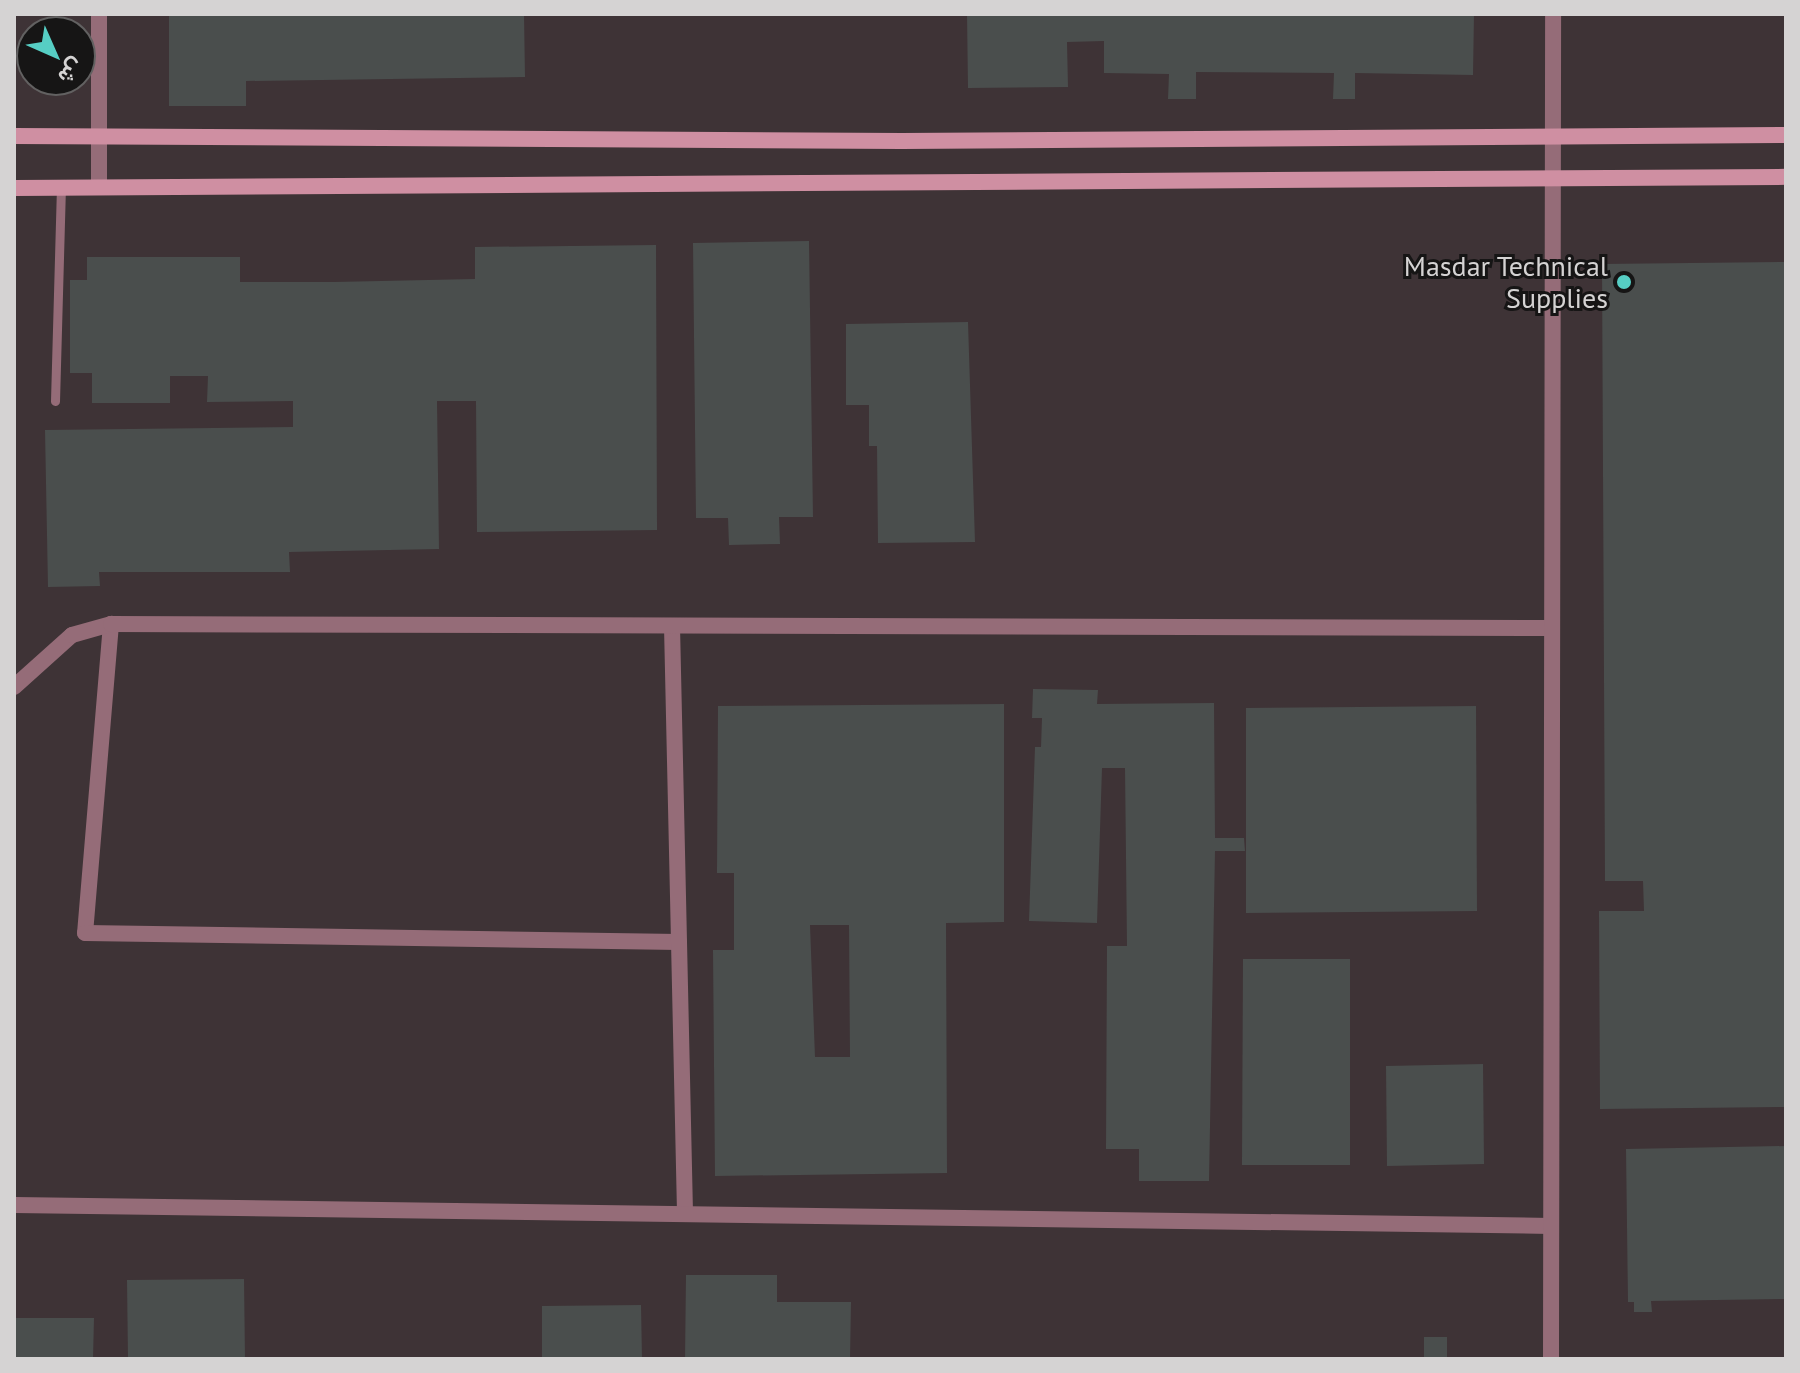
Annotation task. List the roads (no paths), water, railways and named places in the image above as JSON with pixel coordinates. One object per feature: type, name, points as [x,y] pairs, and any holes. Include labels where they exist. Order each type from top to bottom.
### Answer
[{"type":"main road","points":[[14,136],[1786,135]]},
{"type":"main road","points":[[14,188],[1786,177]]},
{"type":"street","points":[[99,14],[99,187]]},
{"type":"street","points":[[1551,1359],[1548,628],[1553,14]]},
{"type":"street","points":[[14,687],[72,635],[111,624],[1548,628]]},
{"type":"street","points":[[111,624],[85,933],[679,942]]},
{"type":"street","points":[[672,626],[685,1214]]},
{"type":"street","points":[[14,1205],[1551,1226]]},
{"type":"lane","points":[[55,401],[61,188]]},
{"type":"place","name":"Masdar Technical Supplies","points":[[1624,282]]}]
